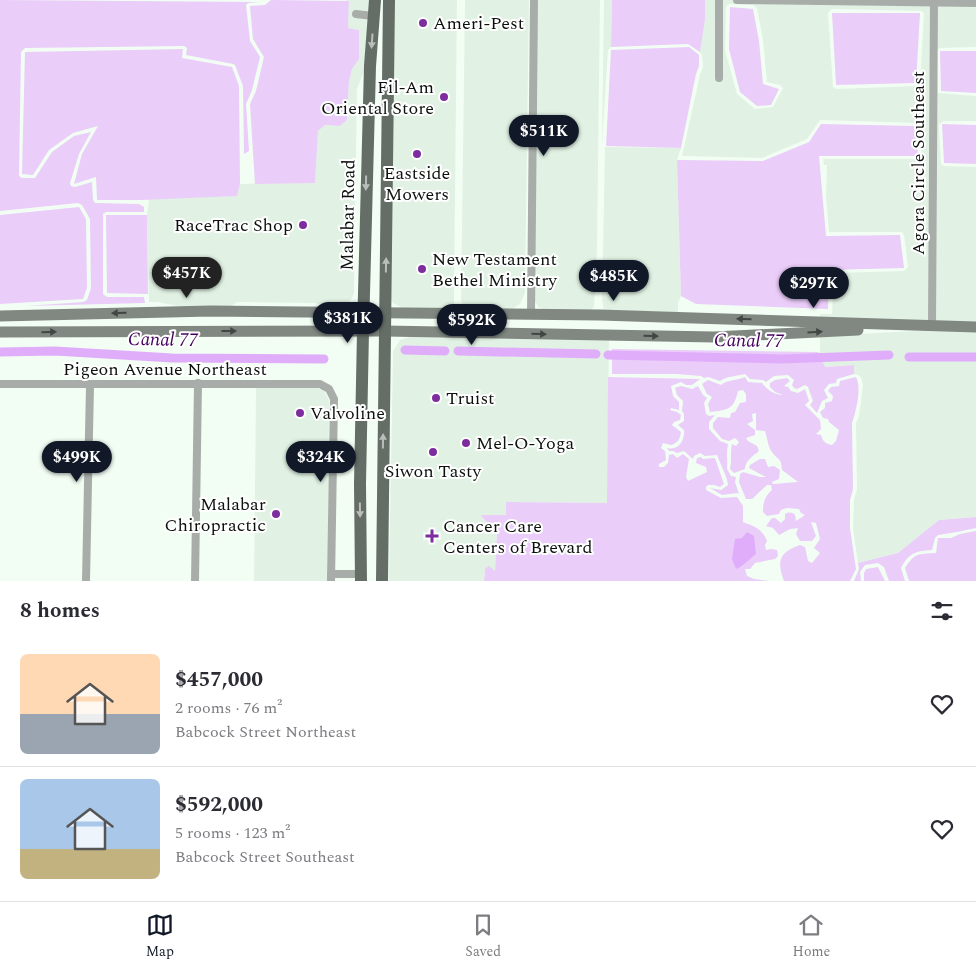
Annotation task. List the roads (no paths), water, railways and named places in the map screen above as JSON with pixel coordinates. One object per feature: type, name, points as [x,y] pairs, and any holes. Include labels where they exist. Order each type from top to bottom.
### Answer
[{"type":"main road","name":"Malabar Road","points":[[364,579],[360,484],[363,313],[368,115],[375,0]]},
{"type":"main road","points":[[382,581],[390,0]]},
{"type":"main road","points":[[373,16],[383,20],[385,24],[385,71],[388,82]]},
{"type":"main road","points":[[0,316],[211,311],[694,317],[976,327]]},
{"type":"main road","points":[[69,332],[90,320],[91,314]]},
{"type":"main road","points":[[0,332],[385,331],[714,337],[932,326]]},
{"type":"street","points":[[531,315],[534,0]]},
{"type":"street","points":[[719,0],[719,78]]},
{"type":"street","points":[[737,0],[976,3]]},
{"type":"street","name":"Agora Circle Southeast","points":[[932,326],[934,2]]},
{"type":"street","points":[[356,14],[373,16]]},
{"type":"street","points":[[195,581],[198,383]]},
{"type":"street","name":"Pigeon Avenue Northeast","points":[[0,384],[320,384],[329,389],[334,399],[331,577]]},
{"type":"street","points":[[86,581],[90,385]]},
{"type":"street","points":[[331,577],[364,579]]},
{"type":"waterway","name":"Canal 77","points":[[405,350],[445,351]]},
{"type":"waterway","name":"Canal 77","points":[[0,352],[55,351],[172,358],[324,359]]},
{"type":"waterway","name":"Canal 77","points":[[458,351],[596,354]]},
{"type":"waterway","name":"Canal 77","points":[[608,355],[782,359],[889,355]]},
{"type":"waterway","name":"Canal 77","points":[[909,357],[976,357]]},
{"type":"place","name":"Ameri-Pest","points":[[423,23]]},
{"type":"place","name":"Fil-Am Oriental Store","points":[[444,97]]},
{"type":"place","name":"Eastside Mowers","points":[[417,154]]},
{"type":"place","name":"RaceTrac Shop","points":[[303,225]]},
{"type":"place","name":"New Testament Bethel Ministry","points":[[422,269]]},
{"type":"place","name":"Truist","points":[[436,398]]},
{"type":"place","name":"Valvoline","points":[[300,413]]},
{"type":"place","name":"Mel-O-Yoga","points":[[466,443]]},
{"type":"place","name":"Siwon Tasty","points":[[433,452]]},
{"type":"place","name":"Malabar Chiropractic","points":[[276,514]]},
{"type":"place","name":"Cancer Care Centers of Brevard","points":[[432,536]]}]
